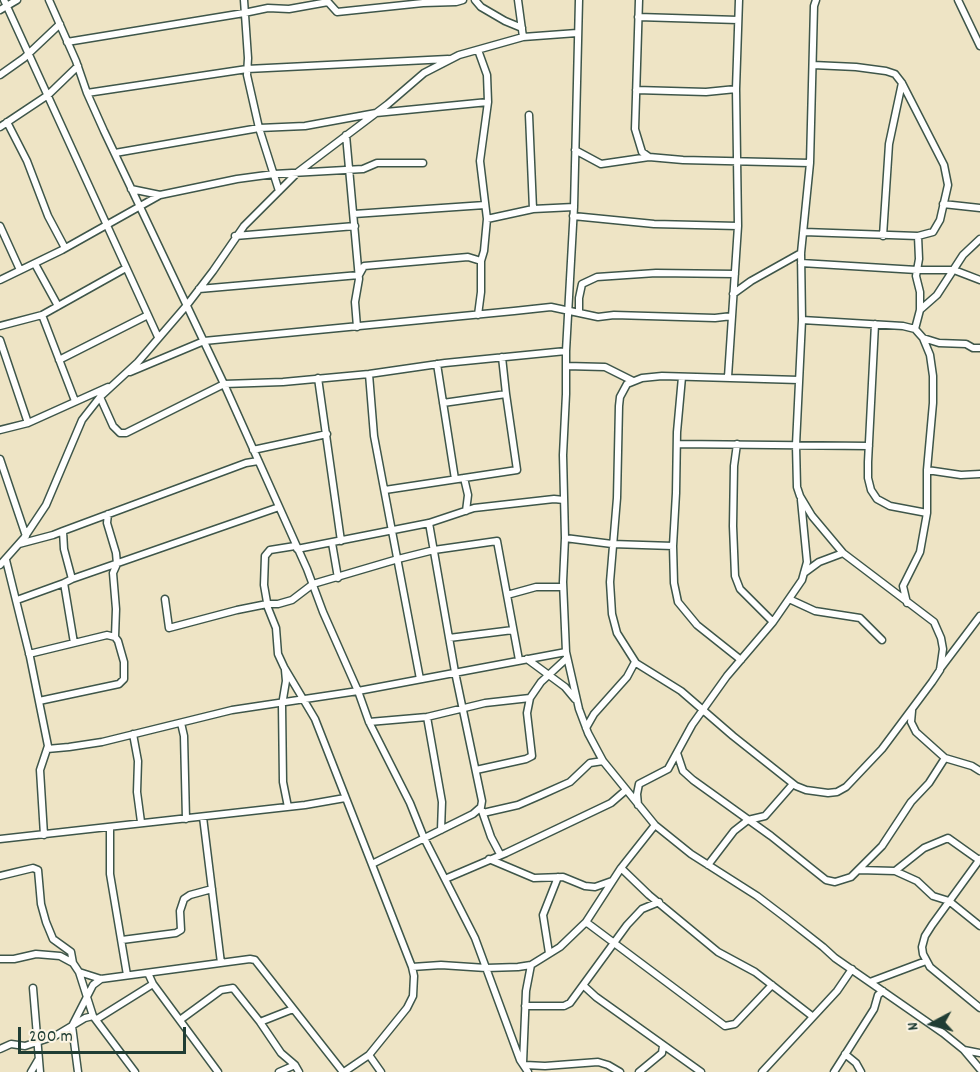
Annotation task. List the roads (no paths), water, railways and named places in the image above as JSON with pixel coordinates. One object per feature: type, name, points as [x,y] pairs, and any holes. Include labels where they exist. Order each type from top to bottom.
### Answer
[{"type":"street","points":[[0,10],[5,3],[16,0]]},
{"type":"street","points":[[49,0],[78,66],[87,93],[224,384],[314,584],[369,722],[475,938],[520,1060],[528,1072]]},
{"type":"street","points":[[244,0],[247,69],[259,128],[279,190]]},
{"type":"street","points":[[67,42],[244,14],[268,8],[289,9],[328,1],[338,12],[463,0]]},
{"type":"street","points":[[476,0],[481,7],[504,21],[522,28]]},
{"type":"street","points":[[518,0],[523,37]]},
{"type":"street","points":[[579,0],[574,207],[562,455],[565,538],[563,587],[567,655],[577,702],[586,728],[603,761],[655,825],[708,865],[757,896],[835,958],[964,1050],[980,1070]]},
{"type":"street","points":[[639,0],[636,138],[642,152],[649,157]]},
{"type":"street","points":[[728,377],[738,226],[736,89],[739,0]]},
{"type":"street","points":[[638,806],[639,784],[668,769],[692,725],[727,676],[773,622],[804,573],[806,554],[798,487],[796,445],[802,320],[801,254],[810,163],[816,0]]},
{"type":"street","points":[[958,0],[980,46]]},
{"type":"street","points":[[5,3],[158,337]]},
{"type":"street","points":[[638,17],[738,20]]},
{"type":"street","points":[[0,75],[29,53],[60,24]]},
{"type":"street","points":[[0,565],[26,536],[53,493],[82,420],[100,397],[127,373],[186,305],[235,236],[298,172],[424,73],[451,59],[523,37],[577,33]]},
{"type":"street","points":[[478,50],[487,75],[488,102],[480,161],[487,219],[481,261],[478,315]]},
{"type":"street","points":[[87,93],[247,69],[451,59]]},
{"type":"street","points":[[804,232],[918,236],[933,232],[940,220],[948,185],[944,165],[902,83],[894,74],[856,67],[813,65]]},
{"type":"street","points":[[0,127],[48,94],[78,66]]},
{"type":"street","points":[[883,236],[889,144],[902,83]]},
{"type":"street","points":[[636,90],[706,92],[736,89]]},
{"type":"street","points":[[116,153],[259,128],[305,126],[376,113],[488,102]]},
{"type":"street","points":[[529,115],[533,209]]},
{"type":"street","points":[[7,122],[27,161],[48,216],[65,248]]},
{"type":"street","points":[[346,135],[358,275],[355,302],[357,327]]},
{"type":"street","points":[[575,150],[601,164],[649,157],[810,163]]},
{"type":"street","points":[[0,280],[35,264],[160,195],[274,174],[363,169],[377,163],[423,163]]},
{"type":"street","points":[[131,189],[160,195]]},
{"type":"street","points":[[943,204],[980,208]]},
{"type":"street","points":[[354,214],[485,205]]},
{"type":"street","points":[[487,219],[533,209],[574,207]]},
{"type":"street","points":[[573,216],[654,224],[738,226]]},
{"type":"street","points":[[0,226],[20,270]]},
{"type":"street","points":[[235,236],[355,226]]},
{"type":"street","points":[[915,330],[920,310],[916,270],[919,259],[918,236]]},
{"type":"street","points":[[920,310],[937,295],[963,255],[980,239]]},
{"type":"street","points":[[733,294],[759,276],[801,254]]},
{"type":"street","points":[[358,275],[364,266],[468,257],[481,261]]},
{"type":"street","points":[[801,263],[954,270],[980,280]]},
{"type":"street","points":[[35,264],[58,306]]},
{"type":"street","points":[[0,326],[42,315],[126,268]]},
{"type":"street","points":[[579,313],[582,284],[597,277],[657,273],[735,274]]},
{"type":"street","points":[[199,289],[358,275]]},
{"type":"street","points":[[127,373],[204,341],[551,308],[598,317],[614,315],[715,318],[732,316]]},
{"type":"street","points":[[42,315],[75,401]]},
{"type":"street","points":[[59,360],[148,315]]},
{"type":"street","points":[[802,320],[875,324],[915,330],[923,338],[930,355],[933,376],[932,423],[927,470],[927,513],[920,552],[903,586],[907,603]]},
{"type":"street","points":[[875,324],[868,446],[868,478],[871,490],[877,499],[896,508],[927,513]]},
{"type":"street","points":[[923,338],[939,343],[958,343],[980,348]]},
{"type":"street","points":[[0,340],[28,423]]},
{"type":"street","points":[[100,397],[113,426],[120,433],[126,433],[224,384],[283,382],[369,374],[437,364],[566,351]]},
{"type":"street","points":[[385,490],[518,470],[502,357]]},
{"type":"street","points":[[437,364],[455,479]]},
{"type":"street","points":[[566,366],[605,367],[633,381]]},
{"type":"street","points":[[369,374],[374,436],[420,679]]},
{"type":"street","points":[[799,380],[651,376],[627,384],[619,405],[617,498],[610,582],[612,614],[617,633],[634,662],[679,690],[793,784],[806,790],[832,793],[841,790],[882,749],[980,616]]},
{"type":"street","points":[[682,377],[673,546],[674,583],[678,602],[697,625],[741,660]]},
{"type":"street","points":[[318,378],[341,541]]},
{"type":"street","points":[[0,430],[28,423],[111,385]]},
{"type":"street","points":[[443,403],[506,394]]},
{"type":"street","points":[[253,450],[327,434]]},
{"type":"street","points":[[677,444],[868,446]]},
{"type":"street","points":[[737,444],[733,515],[735,576],[740,589],[773,622]]},
{"type":"street","points":[[0,459],[26,536]]},
{"type":"street","points":[[20,544],[53,536],[246,463],[258,461]]},
{"type":"street","points":[[927,470],[960,475],[980,474]]},
{"type":"street","points":[[464,478],[468,495],[466,511]]},
{"type":"street","points":[[800,496],[812,516],[843,553],[934,622],[938,628],[943,649],[940,670]]},
{"type":"street","points":[[79,972],[101,979],[255,960],[343,1072],[369,1055],[400,1017],[413,996],[414,976],[318,726],[278,654],[276,628],[267,604],[264,585],[266,553],[270,550],[332,543],[429,523],[486,507],[554,499],[564,500]]},
{"type":"street","points":[[17,600],[279,507]]},
{"type":"street","points":[[39,701],[119,684],[124,680],[124,662],[115,637],[116,609],[113,573],[117,564],[107,523],[108,514]]},
{"type":"street","points":[[429,523],[482,810],[490,837],[500,854]]},
{"type":"street","points":[[63,531],[64,549],[72,579]]},
{"type":"street","points":[[565,538],[612,544],[673,546]]},
{"type":"street","points":[[165,599],[169,628],[292,600],[314,584],[398,559],[434,550],[497,542],[519,660]]},
{"type":"street","points":[[332,543],[338,578]]},
{"type":"street","points":[[804,573],[819,562],[843,553]]},
{"type":"street","points":[[6,560],[44,719],[47,749],[40,770],[44,835]]},
{"type":"street","points":[[64,583],[74,643]]},
{"type":"street","points":[[507,595],[536,587],[563,587]]},
{"type":"street","points":[[789,599],[815,611],[860,618],[882,640]]},
{"type":"street","points":[[449,638],[513,630]]},
{"type":"street","points":[[29,654],[107,635],[115,637]]},
{"type":"street","points":[[47,749],[69,747],[133,734],[232,710],[358,691],[519,660],[567,655]]},
{"type":"street","points":[[476,770],[532,756],[527,713],[530,698],[567,655]]},
{"type":"street","points":[[526,659],[565,687],[577,702]]},
{"type":"street","points":[[586,728],[594,714],[627,677],[634,662]]},
{"type":"street","points":[[284,667],[286,681],[283,703],[283,782],[288,807]]},
{"type":"street","points":[[369,722],[427,717],[514,698],[530,698]]},
{"type":"street","points":[[913,708],[910,716],[912,727],[945,758],[972,766],[980,771]]},
{"type":"street","points":[[427,717],[442,802],[441,830]]},
{"type":"street","points":[[181,723],[184,736],[186,819]]},
{"type":"street","points":[[133,734],[138,761],[137,792],[141,822]]},
{"type":"street","points":[[677,753],[683,771],[693,780],[826,880],[835,882],[859,870],[882,846],[911,802],[929,783],[945,758]]},
{"type":"street","points":[[372,864],[482,810],[518,805],[570,782],[590,763],[603,761]]},
{"type":"street","points":[[708,865],[734,831],[748,820],[765,816],[793,784]]},
{"type":"street","points":[[445,879],[611,803],[626,790]]},
{"type":"street","points":[[0,839],[288,807],[345,798]]},
{"type":"street","points":[[203,817],[221,963]]},
{"type":"street","points":[[412,967],[441,965],[486,968],[531,965],[572,937],[586,922],[621,868],[655,825]]},
{"type":"street","points":[[110,827],[110,874],[127,975]]},
{"type":"street","points":[[895,871],[924,848],[948,838],[979,860],[925,936],[922,947],[926,961],[940,976],[980,1008]]},
{"type":"street","points":[[489,859],[534,878],[558,877],[595,887],[613,881]]},
{"type":"street","points":[[0,876],[33,868],[38,870],[41,904],[53,939],[71,952],[73,963],[79,972],[95,1018],[135,1072]]},
{"type":"street","points":[[621,868],[718,952],[755,972],[812,1016]]},
{"type":"street","points":[[859,870],[895,871],[916,880],[933,896],[949,901],[980,926]]},
{"type":"street","points":[[549,953],[543,915],[558,877]]},
{"type":"street","points":[[122,940],[176,933],[182,930],[180,911],[184,899],[212,889]]},
{"type":"street","points":[[525,1006],[567,1005],[584,986],[627,925],[642,909],[659,902]]},
{"type":"street","points":[[586,922],[725,1026],[735,1024],[772,985]]},
{"type":"street","points":[[0,958],[14,959],[36,954],[60,956],[73,963]]},
{"type":"street","points":[[870,982],[926,961]]},
{"type":"street","points":[[524,1064],[525,1006],[531,965]]},
{"type":"street","points":[[762,1072],[837,991],[852,969]]},
{"type":"street","points":[[148,973],[153,984],[218,1072]]},
{"type":"street","points":[[78,1072],[72,1026],[93,985],[101,979]]},
{"type":"street","points":[[0,1049],[11,1044],[25,1046],[56,1036],[85,1017],[95,1018],[153,984]]},
{"type":"street","points":[[584,986],[589,992],[701,1072]]},
{"type":"street","points":[[180,1020],[221,990],[230,987],[235,990],[260,1022],[281,1053],[295,1065],[299,1072]]},
{"type":"street","points":[[33,988],[40,1072]]},
{"type":"street","points":[[834,1072],[874,1009],[878,995],[883,991]]},
{"type":"street","points":[[260,1022],[293,1009]]},
{"type":"street","points":[[639,1072],[662,1053],[663,1046]]},
{"type":"street","points":[[964,1050],[980,1053]]},
{"type":"street","points":[[845,1054],[856,1063],[861,1072]]},
{"type":"street","points":[[369,1055],[381,1072]]},
{"type":"street","points":[[31,1072],[39,1059]]},
{"type":"street","points":[[524,1064],[553,1066],[598,1062],[620,1072]]},
{"type":"street","points":[[279,1072],[295,1065]]}]
